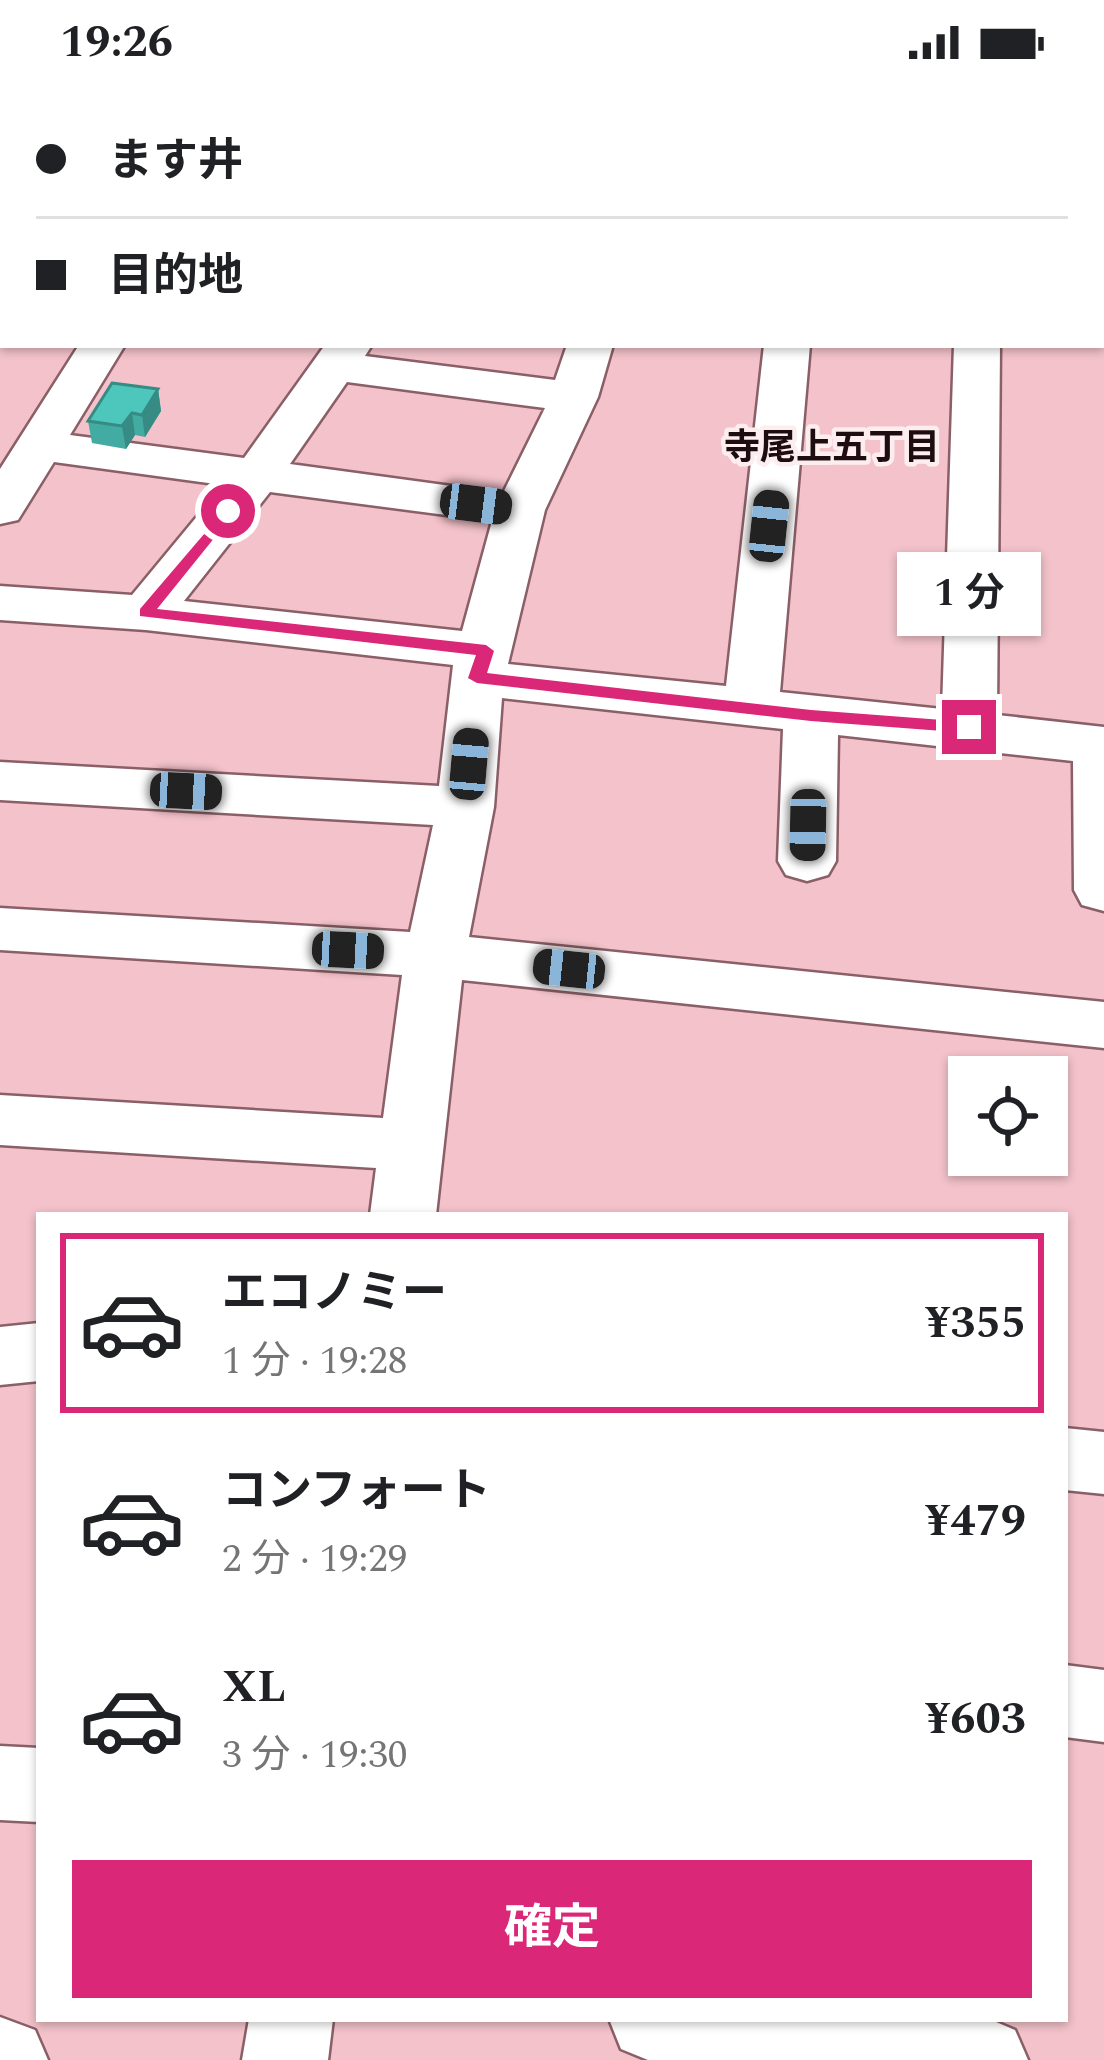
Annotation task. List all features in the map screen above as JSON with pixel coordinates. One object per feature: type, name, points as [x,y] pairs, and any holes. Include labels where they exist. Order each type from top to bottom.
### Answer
[{"type":"street","points":[[0,509],[24,457],[100,348]]},
{"type":"street","points":[[751,706],[787,348]]},
{"type":"street","points":[[969,727],[977,348]]},
{"type":"street","points":[[146,613],[256,477],[342,356],[582,371],[520,509],[481,664],[465,807],[435,955],[403,1212]]},
{"type":"street","points":[[24,457],[256,477],[520,509]]},
{"type":"street","points":[[0,602],[146,613],[811,715],[969,727],[1102,746],[1103,890]]},
{"type":"street","points":[[807,861],[811,715]]},
{"type":"street","points":[[0,781],[465,807]]},
{"type":"street","points":[[0,929],[435,955],[1104,1025]]},
{"type":"street","points":[[0,1120],[411,1145]]},
{"type":"street","points":[[0,1356],[36,1352]]},
{"type":"street","points":[[1068,1459],[1104,1463]]},
{"type":"street","points":[[1068,1701],[1104,1706]]},
{"type":"street","points":[[0,1784],[36,1785]]},
{"type":"street","points":[[285,2060],[291,2022]]},
{"type":"street","points":[[675,2022],[985,2060]]},
{"type":"building","points":[[112,383],[158,389],[142,415],[132,413],[122,426],[88,421]]},
{"type":"district","name":"寺尾上五丁目","points":[[832,446]]},
{"type":"route","points":[[228,511],[146,613],[486,651],[477,678],[811,715],[969,727]]}]
